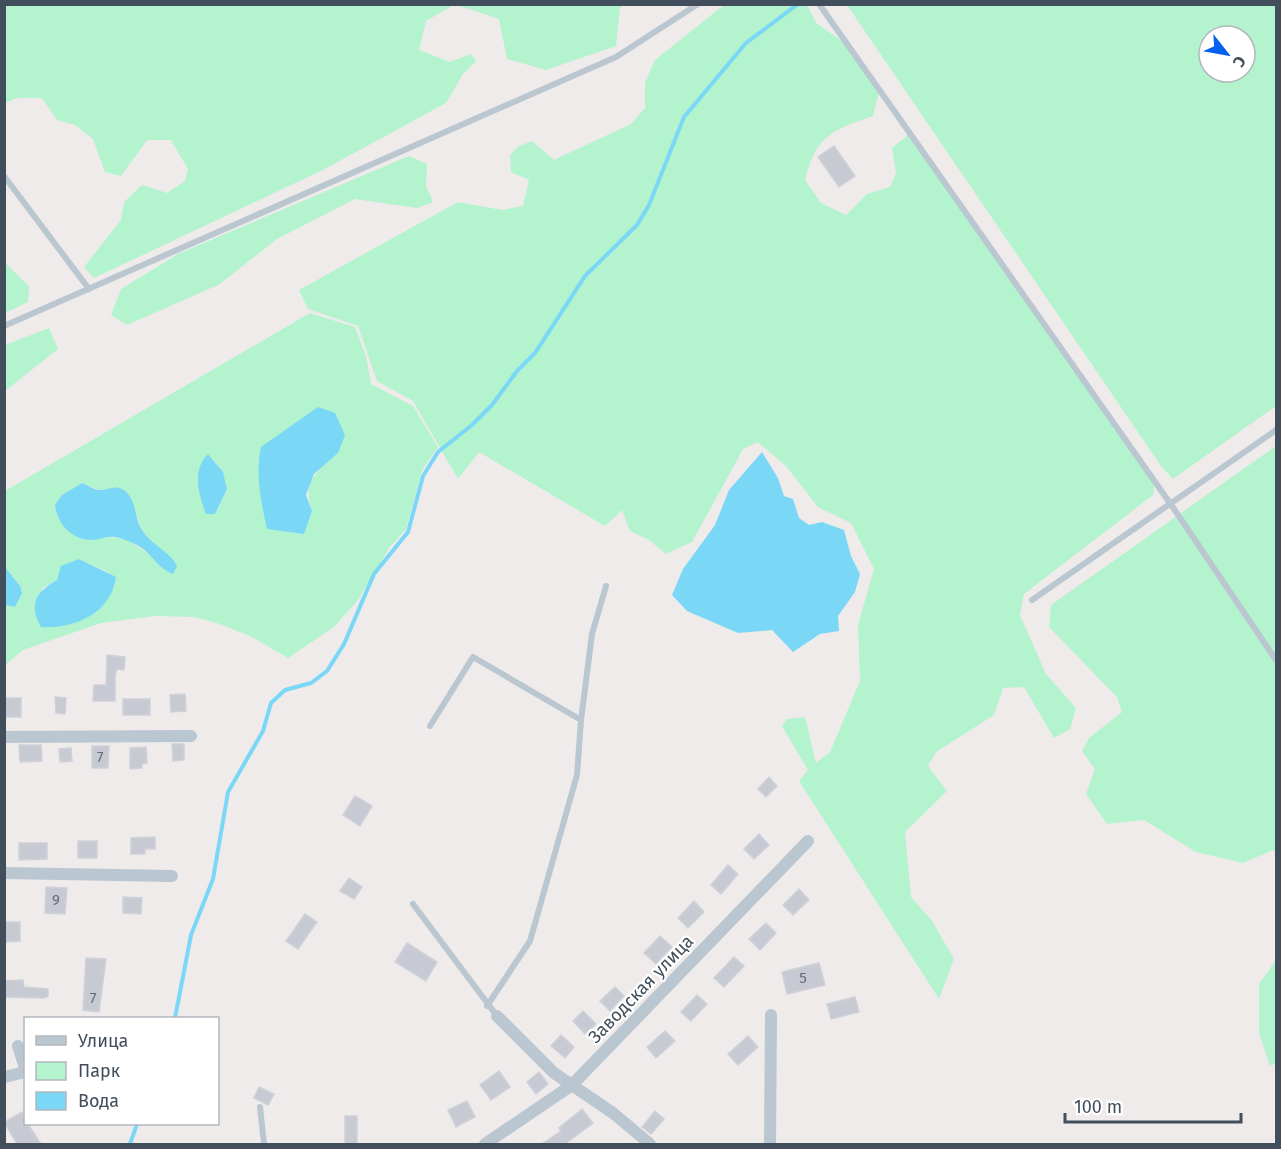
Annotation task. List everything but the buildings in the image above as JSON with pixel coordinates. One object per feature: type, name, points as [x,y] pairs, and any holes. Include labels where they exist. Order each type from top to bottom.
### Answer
[{"type":"street","points":[[4,737],[191,736]]},
{"type":"street","name":"Заводская улица","points":[[485,1144],[572,1085],[808,841]]},
{"type":"street","points":[[4,873],[172,876]]},
{"type":"street","points":[[770,1144],[771,1015]]},
{"type":"street","points":[[497,1016],[554,1073],[613,1113],[650,1144]]},
{"type":"street","points":[[18,1046],[24,1065]]},
{"type":"street","points":[[4,1077],[24,1072]]},
{"type":"lane","points":[[4,326],[616,57],[698,4]]},
{"type":"lane","points":[[819,4],[1172,506],[1276,660]]},
{"type":"lane","points":[[4,176],[89,289]]},
{"type":"lane","points":[[1032,600],[1172,506],[1276,430]]},
{"type":"lane","points":[[487,1006],[530,941],[577,775],[581,720],[592,634],[606,586]]},
{"type":"lane","points":[[430,726],[472,657],[581,720]]},
{"type":"lane","points":[[413,904],[487,1006],[497,1016]]},
{"type":"lane","points":[[260,1107],[264,1144]]},
{"type":"green space","points":[[5,4],[454,5],[426,21],[419,50],[450,62],[471,54],[476,61],[463,74],[446,103],[323,170],[94,278],[84,267],[121,220],[124,202],[142,185],[167,193],[185,181],[188,169],[171,140],[147,140],[121,176],[105,172],[93,139],[75,125],[57,120],[42,98],[17,98],[5,103]]},
{"type":"green space","points":[[624,4],[620,8],[616,46],[546,70],[507,59],[499,19],[457,5]]},
{"type":"green space","points":[[724,5],[807,5],[816,23],[854,49],[880,88],[873,116],[828,136],[815,153],[805,180],[821,203],[846,215],[867,194],[890,187],[896,173],[892,148],[912,132],[1155,479],[1153,495],[1024,594],[1020,615],[1046,674],[1076,708],[1070,729],[1054,738],[1024,687],[1003,688],[994,715],[936,752],[928,766],[947,791],[905,832],[911,897],[932,921],[954,959],[939,999],[799,781],[808,770],[782,726],[787,719],[805,717],[816,763],[830,752],[860,681],[858,625],[874,569],[851,523],[818,507],[786,466],[758,442],[743,449],[692,542],[666,554],[649,540],[630,531],[622,510],[605,526],[479,452],[458,479],[413,401],[377,381],[358,326],[308,309],[299,290],[458,202],[502,210],[523,206],[529,180],[511,172],[510,155],[519,146],[532,141],[554,160],[631,124],[645,108],[645,83],[655,60]]},
{"type":"green space","points":[[847,5],[1276,5],[1276,406],[1173,479],[1161,466]]},
{"type":"green space","points":[[409,156],[427,164],[426,186],[433,202],[417,208],[355,199],[277,239],[220,284],[127,325],[111,315],[121,289],[178,254]]},
{"type":"green space","points":[[4,262],[29,286],[28,302],[5,313]]},
{"type":"green space","points":[[310,313],[355,327],[366,356],[371,384],[413,406],[438,447],[422,470],[406,529],[390,547],[358,600],[334,627],[288,658],[250,636],[217,623],[194,617],[155,616],[101,623],[23,650],[5,665],[5,605],[15,607],[20,586],[5,567],[5,491]],"holes":[[[338,453],[317,472],[310,484],[309,501],[312,511],[257,463]],[[212,458],[223,472],[227,489],[215,514],[197,480]],[[82,483],[99,490],[120,488],[130,496],[142,531],[158,549],[174,560],[166,571],[142,549],[125,540],[87,539],[73,533],[56,512],[55,505],[62,495]],[[79,559],[108,572],[115,584],[102,606],[90,616],[66,625],[41,589],[57,580]]]},
{"type":"green space","points":[[49,328],[58,349],[5,391],[5,345]]},
{"type":"green space","points":[[1276,446],[1276,852],[1273,850],[1243,863],[1196,852],[1144,820],[1107,824],[1086,794],[1095,769],[1082,751],[1089,738],[1122,712],[1117,697],[1049,627],[1051,605]]},
{"type":"green space","points":[[1276,960],[1276,1063],[1270,1066],[1259,1033],[1259,984]]},
{"type":"water","points":[[318,407],[335,413],[345,435],[338,453],[314,474],[306,495],[312,511],[304,534],[267,529],[259,478],[261,447]]},
{"type":"water","points":[[762,452],[778,478],[784,496],[793,499],[799,518],[809,525],[822,522],[844,530],[851,556],[860,574],[855,592],[838,616],[839,631],[820,634],[793,652],[772,630],[738,633],[687,611],[672,595],[683,569],[715,525],[729,490]]},
{"type":"water","points":[[208,454],[223,472],[227,489],[215,514],[206,514],[198,483],[200,468]]},
{"type":"water","points":[[82,483],[97,490],[116,488],[127,493],[133,502],[142,530],[177,566],[173,574],[163,568],[142,548],[129,541],[112,537],[85,539],[67,530],[56,512],[55,505],[62,495]]},
{"type":"water","points":[[79,559],[116,577],[107,601],[99,610],[78,622],[41,627],[35,612],[36,599],[44,589],[57,580],[61,566]]},
{"type":"water","points":[[5,567],[20,586],[22,593],[15,607],[5,605]]},
{"type":"waterway","points":[[175,1017],[191,935],[213,879],[228,792],[263,731],[271,703],[285,690],[311,683],[327,671],[344,644],[374,574],[408,532],[423,476],[438,452],[472,425],[492,405],[517,371],[535,353],[585,276],[637,225],[649,205],[684,117],[746,43],[798,4]]},
{"type":"waterway","points":[[130,1144],[137,1125]]}]
